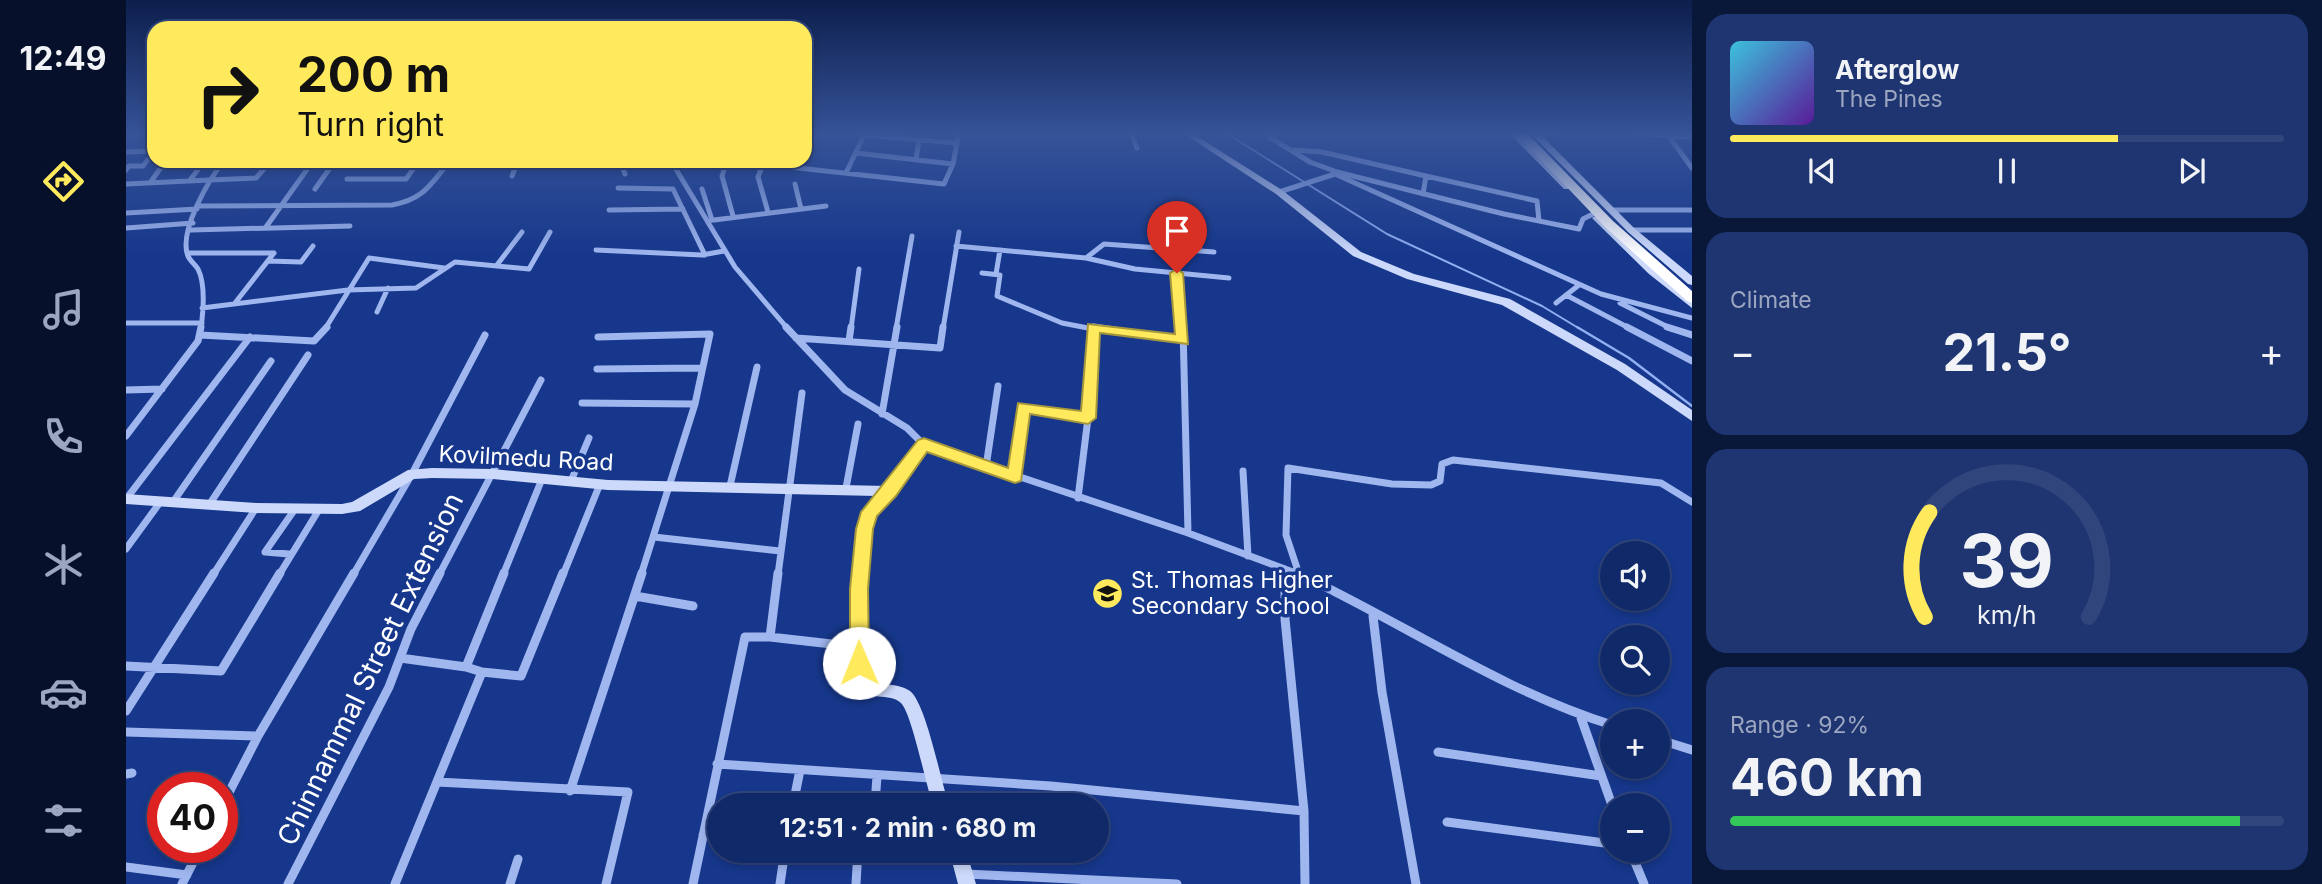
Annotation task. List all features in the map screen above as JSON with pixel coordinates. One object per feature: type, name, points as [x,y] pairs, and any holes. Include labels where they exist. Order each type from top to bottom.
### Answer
[{"type":"highway","points":[[1561,174],[1609,223],[1692,298]]},
{"type":"highway","points":[[1572,174],[1622,227],[1692,289]]},
{"type":"main road","points":[[1575,174],[1631,230],[1692,282]]},
{"type":"street","points":[[150,183],[156,174]]},
{"type":"street","points":[[190,180],[194,174]]},
{"type":"street","points":[[126,436],[186,361],[200,335],[202,308],[199,271],[187,257],[187,253],[197,208],[214,174]]},
{"type":"street","points":[[126,184],[256,178],[259,174]]},
{"type":"street","points":[[266,227],[303,174]]},
{"type":"street","points":[[315,189],[326,174]]},
{"type":"street","points":[[347,179],[406,179],[409,174]]},
{"type":"street","points":[[126,213],[280,204],[392,205],[419,198],[439,174]]},
{"type":"street","points":[[678,174],[723,251],[796,338],[845,390],[907,428],[924,445],[1188,533],[1299,574],[1373,616],[1580,715],[1600,721]]},
{"type":"street","points":[[723,174],[733,216]]},
{"type":"street","points":[[759,174],[768,212]]},
{"type":"street","points":[[857,174],[944,184],[948,174]]},
{"type":"street","points":[[1251,174],[1279,192],[1357,254],[1411,277],[1506,302],[1621,367],[1692,416]]},
{"type":"street","points":[[1279,192],[1333,174]]},
{"type":"street","points":[[1339,174],[1579,285],[1623,301],[1692,318]]},
{"type":"street","points":[[1341,174],[1579,229],[1583,219],[1593,214]]},
{"type":"street","points":[[1418,174],[1537,201],[1539,221]]},
{"type":"street","points":[[1554,174],[1653,272],[1692,304]]},
{"type":"street","points":[[1423,194],[1426,176]]},
{"type":"street","points":[[795,184],[801,209]]},
{"type":"street","points":[[618,188],[670,187],[705,255]]},
{"type":"street","points":[[702,189],[714,220]]},
{"type":"street","points":[[705,222],[733,216],[826,206]]},
{"type":"street","points":[[609,210],[683,209]]},
{"type":"street","points":[[1612,210],[1692,210]]},
{"type":"street","points":[[126,228],[349,226]]},
{"type":"street","points":[[131,235],[137,227]]},
{"type":"street","points":[[1631,230],[1692,230]]},
{"type":"street","points":[[497,265],[522,232]]},
{"type":"street","points":[[202,308],[348,290],[416,288],[455,262],[529,269],[550,232]]},
{"type":"street","points":[[796,338],[940,348],[959,232]]},
{"type":"street","points":[[882,414],[912,236]]},
{"type":"street","points":[[1086,258],[1104,244],[1214,252]]},
{"type":"street","points":[[268,261],[301,262],[313,246]]},
{"type":"street","points":[[956,246],[1086,258],[1104,263],[1229,278]]},
{"type":"street","points":[[596,250],[705,255],[723,251]]},
{"type":"street","points":[[996,274],[1000,250]]},
{"type":"street","points":[[1173,250],[1183,340],[1188,533]]},
{"type":"street","points":[[187,253],[274,253],[235,303]]},
{"type":"street","points":[[200,335],[314,341],[334,319],[348,290],[369,258],[444,268]]},
{"type":"street","points":[[849,341],[859,269]]},
{"type":"street","points":[[982,273],[1000,275],[997,296],[1062,323],[1183,340]]},
{"type":"street","points":[[1556,303],[1579,285]]},
{"type":"street","points":[[377,312],[388,289]]},
{"type":"street","points":[[1566,295],[1692,361]]},
{"type":"street","points":[[1623,301],[1619,303],[1660,325],[1692,335]]},
{"type":"street","points":[[126,323],[202,323]]},
{"type":"street","points":[[1078,498],[1088,418],[1093,327]]},
{"type":"street","points":[[570,791],[670,487],[695,404],[710,334],[598,337]]},
{"type":"street","points":[[238,775],[258,736],[412,474],[485,335]]},
{"type":"street","points":[[127,499],[250,337]]},
{"type":"street","points":[[209,505],[308,355]]},
{"type":"street","points":[[126,548],[167,501],[271,361]]},
{"type":"street","points":[[730,486],[757,367]]},
{"type":"street","points":[[597,369],[702,368]]},
{"type":"street","name":"Chinnammal Street Extension","points":[[288,884],[389,687],[411,629],[541,380]]},
{"type":"street","points":[[986,467],[998,386]]},
{"type":"street","points":[[126,390],[162,389]]},
{"type":"street","points":[[770,637],[802,394]]},
{"type":"street","points":[[582,403],[695,404]]},
{"type":"street","points":[[1015,477],[1023,407],[1088,418]]},
{"type":"street","points":[[126,422],[137,422]]},
{"type":"street","points":[[846,488],[858,424]]},
{"type":"street","points":[[571,481],[589,438]]},
{"type":"street","points":[[924,445],[890,491],[870,512],[865,529],[858,647],[860,679],[864,684],[898,693],[912,706],[936,793]]},
{"type":"street","points":[[1299,574],[1286,535],[1288,468],[1388,484],[1429,485],[1440,481],[1442,464],[1453,460],[1661,483],[1692,502]]},
{"type":"street","points":[[1243,471],[1248,556]]},
{"type":"street","name":"Kovilmedu Road","points":[[127,499],[256,508],[355,507],[412,474],[493,474],[600,484],[670,487],[846,488],[890,491]]},
{"type":"street","points":[[466,667],[542,479]]},
{"type":"street","points":[[400,658],[466,667],[482,673],[521,676],[600,484]]},
{"type":"street","points":[[126,711],[256,508]]},
{"type":"street","points":[[126,666],[221,671],[289,554],[320,508]]},
{"type":"street","points":[[289,554],[265,552],[295,509]]},
{"type":"street","points":[[654,537],[780,551]]},
{"type":"street","points":[[1285,569],[1285,619],[1304,811],[1305,884]]},
{"type":"street","points":[[635,596],[693,606]]},
{"type":"street","points":[[1373,616],[1382,692],[1416,884]]},
{"type":"street","points":[[693,884],[745,637],[770,637],[858,647]]},
{"type":"street","points":[[395,884],[482,673]]},
{"type":"street","points":[[1580,715],[1600,773]]},
{"type":"street","points":[[126,732],[258,736]]},
{"type":"street","points":[[1670,743],[1692,750]]},
{"type":"street","points":[[1437,752],[1600,776]]},
{"type":"street","points":[[717,764],[1161,795],[1304,811]]},
{"type":"street","points":[[795,793],[800,770]]},
{"type":"street","points":[[876,793],[877,776]]},
{"type":"street","points":[[437,782],[628,792],[606,884]]},
{"type":"street","points":[[1447,822],[1600,842]]},
{"type":"street","points":[[510,884],[518,859]]},
{"type":"street","points":[[126,867],[184,879],[192,863]]},
{"type":"street","points":[[780,884],[783,863]]},
{"type":"street","points":[[856,884],[857,863]]},
{"type":"street","points":[[1635,863],[1643,884]]},
{"type":"street","points":[[966,879],[1177,884]]},
{"type":"waterway","points":[[1292,174],[1387,234],[1542,306],[1580,329]]},
{"type":"waterway","points":[[1577,327],[1629,358],[1692,406]]},
{"type":"place","name":"St. Thomas Higher Secondary School","points":[[1108,593]]},
{"type":"route","points":[[859,663],[859,589],[865,529],[870,512],[890,491],[924,445],[1015,477],[1023,407],[1088,418],[1093,327],[1183,340],[1177,273]]}]
